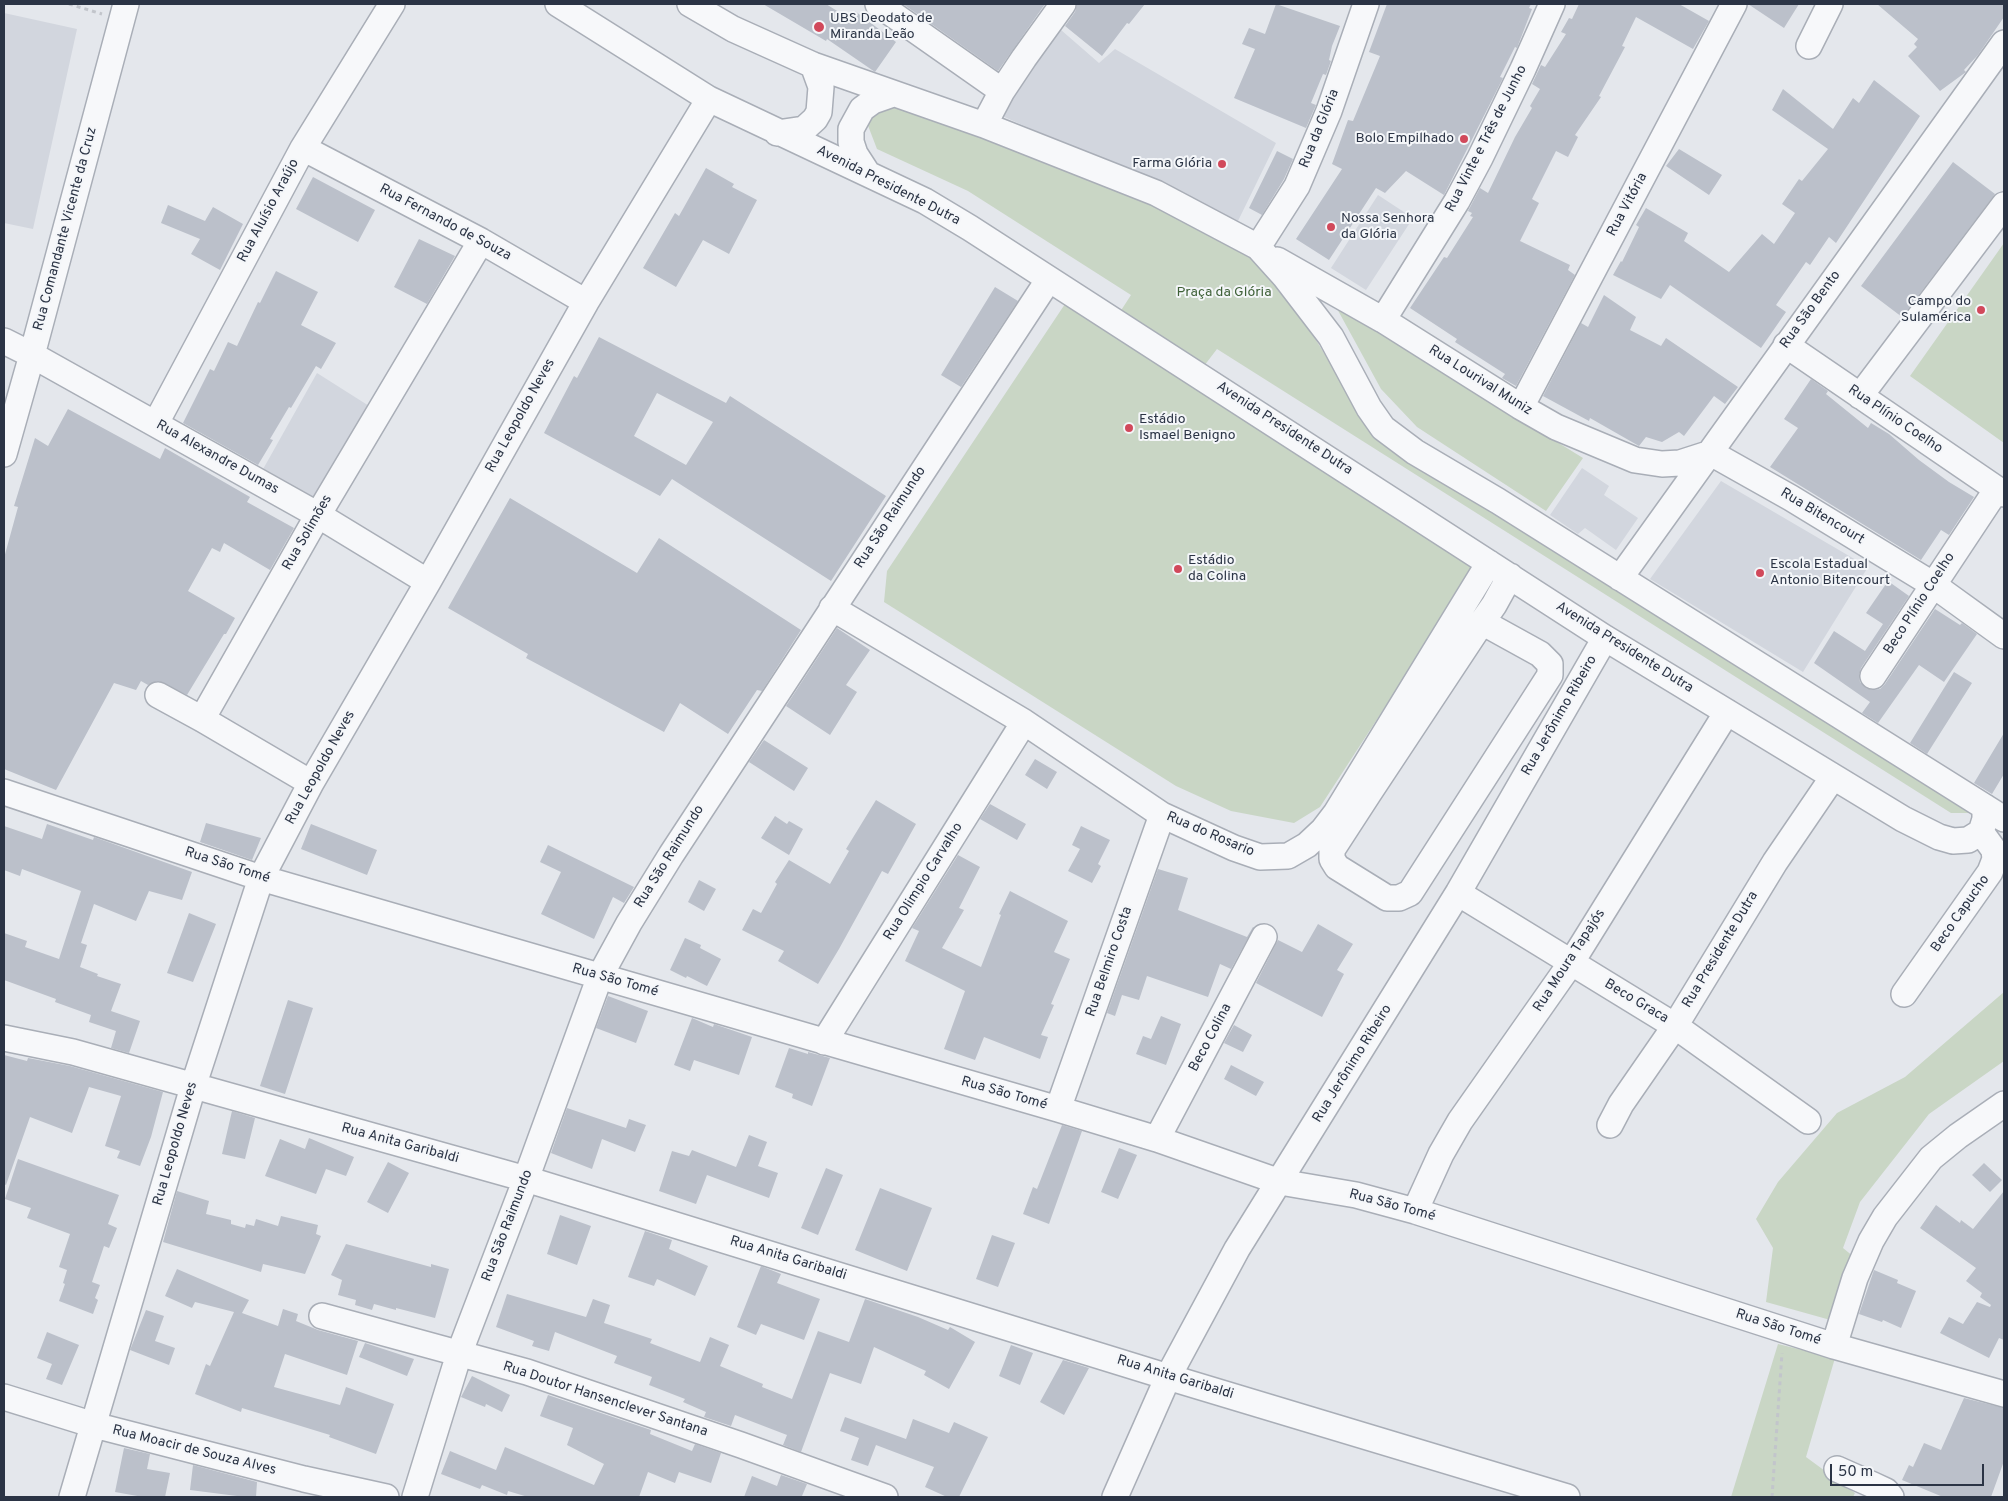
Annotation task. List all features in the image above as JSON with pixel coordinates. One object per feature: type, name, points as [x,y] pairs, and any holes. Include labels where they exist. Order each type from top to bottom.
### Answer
[{"type":"street","name":"Rua Aluísio Araújo","points":[[156,423],[303,148],[392,4]]},
{"type":"street","name":"Avenida Presidente Dutra","points":[[558,4],[709,100],[925,201],[970,228],[1184,364],[1605,638],[1903,819],[1939,837],[1953,841],[1968,840],[1980,832]]},
{"type":"street","points":[[690,4],[733,29],[813,65],[984,125],[1156,193],[1261,250],[1331,337],[1369,408],[1383,428],[1415,452],[1995,813],[1985,820],[1980,832]]},
{"type":"street","points":[[878,4],[1002,91]]},
{"type":"street","points":[[984,125],[1002,91],[1063,4]]},
{"type":"street","name":"Rua da Glória","points":[[1261,250],[1297,186],[1329,111],[1366,4]]},
{"type":"street","name":"Rua Vinte e Três de Junho","points":[[1383,320],[1457,201],[1480,158],[1552,4]]},
{"type":"street","name":"Rua Vitória","points":[[1521,407],[1734,4]]},
{"type":"street","points":[[1809,46],[1830,4]]},
{"type":"street","name":"Rua Comandante Vicente da Cruz","points":[[4,454],[123,12]]},
{"type":"street","name":"Rua São Bento","points":[[1620,578],[2004,43]]},
{"type":"street","points":[[777,133],[804,128],[815,119],[819,112],[821,87],[813,65]]},
{"type":"street","points":[[868,174],[851,142],[851,129],[862,109],[873,101],[893,94]]},
{"type":"street","name":"Rua Leopoldo Neves","points":[[72,1497],[193,1087],[261,878],[311,783],[428,582],[586,302],[709,100]]},
{"type":"street","name":"Rua Fernando de Souza","points":[[303,148],[480,241],[586,302]]},
{"type":"street","points":[[1860,396],[2004,204]]},
{"type":"street","name":"Rua Solimões","points":[[202,719],[318,514],[480,241]]},
{"type":"street","name":"Rua Lourival Muniz","points":[[1261,250],[1383,320],[1556,427],[1635,460],[1662,464],[1680,463],[1711,453]]},
{"type":"street","name":"Rua São Raimundo","points":[[416,1497],[458,1354],[526,1178],[600,976],[629,923],[671,855],[1049,279]]},
{"type":"street","name":"Rua Alexandre Dumas","points":[[4,340],[318,514],[428,582]]},
{"type":"street","name":"Rua Plínio Coelho","points":[[1786,345],[2000,491]]},
{"type":"street","name":"Rua Bitencourt","points":[[1711,453],[1799,503],[1932,584],[2004,636]]},
{"type":"street","name":"Beco Plínio Coelho","points":[[1873,676],[1932,584],[2000,491]]},
{"type":"street","name":"Rua do Rosario","points":[[832,608],[1024,722],[1162,815],[1227,845],[1260,857],[1288,856],[1307,845],[1324,830],[1336,813],[1489,562]]},
{"type":"street","points":[[1482,622],[1540,654],[1550,664],[1550,676],[1410,894],[1399,898],[1387,898],[1337,867],[1332,859],[1332,850],[1482,622],[1510,576]]},
{"type":"street","name":"Rua Jerônimo Ribeiro","points":[[1116,1497],[1168,1377],[1237,1249],[1458,893],[1605,638]]},
{"type":"street","points":[[158,696],[202,719],[311,783]]},
{"type":"street","name":"Rua Moura Tapajós","points":[[1415,1211],[1441,1154],[1460,1120],[1571,963],[1727,712]]},
{"type":"street","name":"Rua Olimpio Carvalho","points":[[824,1042],[1024,722]]},
{"type":"street","name":"Rua Presidente Dutra","points":[[1610,1124],[1621,1104],[1675,1026],[1775,862],[1833,777]]},
{"type":"street","name":"Rua São Tomé","points":[[4,792],[261,878],[1058,1109],[1158,1139],[1280,1182],[1356,1195],[1415,1211],[1834,1346],[2004,1394]]},
{"type":"street","name":"Rua Belmiro Costa","points":[[1058,1109],[1162,815]]},
{"type":"street","name":"Beco Capucho","points":[[1904,994],[1980,890],[1990,872],[1995,859],[1994,850],[1980,832]]},
{"type":"street","name":"Beco Graca","points":[[1458,893],[1675,1026],[1808,1121]]},
{"type":"street","name":"Beco Colina","points":[[1158,1139],[1264,938]]},
{"type":"street","name":"Rua Anita Garibaldi","points":[[4,1038],[73,1052],[193,1087],[526,1178],[1168,1377],[1567,1497]]},
{"type":"street","points":[[1834,1346],[1856,1278],[1871,1242],[1885,1217],[1931,1158],[1958,1136],[2004,1104]]},
{"type":"street","name":"Rua Doutor Hansenclever Santana","points":[[322,1316],[527,1372],[885,1497]]},
{"type":"street","name":"Rua Moacir de Souza Alves","points":[[4,1397],[94,1426],[303,1488],[386,1497]]},
{"type":"street","points":[[1837,1469],[1873,1484],[1891,1497]]},
{"type":"path","points":[[69,4],[123,12]]},
{"type":"path","points":[[1772,1497],[1784,1330]]},
{"type":"shaded area","points":[[4,13],[77,29],[33,229],[4,223]]},
{"type":"shaded area","points":[[1053,23],[1099,63],[1115,49],[1276,143],[1238,221],[1000,115]]},
{"type":"shaded area","points":[[1378,195],[1413,218],[1366,290],[1331,268]]},
{"type":"shaded area","points":[[317,373],[377,411],[319,502],[262,471]]},
{"type":"shaded area","points":[[1582,468],[1609,486],[1604,495],[1638,518],[1616,550],[1585,528],[1578,534],[1550,515]]},
{"type":"shaded area","name":"Escola Estadual Antonio Bitencourt","points":[[1721,481],[1868,567],[1803,672],[1650,579]]},
{"type":"green space","name":"Praça da Glória","points":[[899,100],[1050,155],[1263,255],[1367,422],[1971,813],[1951,813],[1217,349],[1204,366],[1120,312],[1131,295],[968,191],[877,149],[867,123],[876,107]]},
{"type":"green space","name":"Campo do Sulamérica","points":[[2004,243],[2004,443],[1910,376]]},
{"type":"green space","name":"Estádio Ismael Benigno","points":[[1071,295],[1480,561],[1320,807],[1294,823],[1231,811],[1176,786],[884,602],[887,571]]},
{"type":"green space","points":[[1335,305],[1583,458],[1546,511],[1417,427],[1381,389]]},
{"type":"green space","points":[[2004,992],[2004,1061],[1929,1114],[1860,1202],[1843,1248],[1854,1257],[1834,1321],[1766,1302],[1773,1248],[1756,1219],[1778,1182],[1837,1113],[1905,1077]]},
{"type":"green space","points":[[1778,1344],[1835,1358],[1806,1457],[1855,1493],[1853,1497],[1731,1497]]},
{"type":"building","points":[[763,4],[826,4],[850,19],[855,11],[896,42],[875,72],[827,39],[826,41]]},
{"type":"building","points":[[903,4],[1045,4],[998,71]]},
{"type":"building","points":[[1077,4],[1145,4],[1129,24],[1127,23],[1102,56],[1065,26],[1075,12]]},
{"type":"building","points":[[1276,4],[1340,26],[1332,46],[1329,60],[1331,61],[1326,75],[1323,74],[1311,103],[1316,105],[1306,128],[1234,98],[1255,49],[1242,44],[1249,28],[1265,34]]},
{"type":"building","points":[[1387,4],[1531,4],[1529,8],[1532,9],[1517,48],[1515,47],[1500,77],[1503,78],[1444,195],[1406,171],[1385,193],[1376,188],[1329,260],[1296,239],[1342,169],[1332,164],[1348,120],[1353,121],[1380,56],[1369,52]]},
{"type":"building","points":[[1579,4],[1679,4],[1709,21],[1693,49],[1636,17],[1622,46],[1625,47],[1599,96],[1601,97],[1575,135],[1578,137],[1568,157],[1556,151],[1532,199],[1539,203],[1520,241],[1570,265],[1568,270],[1575,275],[1516,386],[1502,378],[1505,374],[1455,342],[1457,339],[1410,308],[1444,257],[1447,258],[1473,217],[1470,216],[1472,213],[1468,211],[1480,188],[1488,193],[1540,89],[1532,84],[1541,65],[1545,67],[1566,34],[1561,32],[1569,18],[1572,19]]},
{"type":"building","points":[[1748,4],[1799,4],[1784,28]]},
{"type":"building","points":[[1877,4],[2004,4],[2004,17],[1978,55],[1964,70],[1966,72],[1940,91],[1908,56],[1917,47],[1914,44],[1918,39]]},
{"type":"building","points":[[1874,80],[1920,116],[1836,243],[1829,237],[1810,265],[1806,262],[1776,305],[1786,312],[1761,348],[1670,285],[1661,299],[1613,275],[1622,262],[1639,227],[1636,225],[1646,208],[1688,233],[1684,241],[1729,272],[1762,234],[1774,244],[1795,213],[1782,204],[1799,179],[1802,181],[1828,149],[1772,110],[1783,89],[1833,129],[1853,98],[1859,103]]},
{"type":"building","points":[[1679,149],[1722,175],[1709,195],[1666,166]]},
{"type":"building","points":[[1277,151],[1293,159],[1284,179],[1262,215],[1249,208]]},
{"type":"building","points":[[1953,162],[1995,194],[1902,317],[1861,286]]},
{"type":"building","points":[[706,168],[734,184],[732,187],[757,200],[729,254],[703,240],[676,287],[643,268],[675,213],[679,216]]},
{"type":"building","points":[[313,177],[375,210],[358,242],[296,209]]},
{"type":"building","points":[[168,205],[205,221],[213,207],[243,224],[220,270],[191,254],[200,239],[161,223]]},
{"type":"building","points":[[419,239],[455,256],[427,304],[394,287]]},
{"type":"building","points":[[276,271],[318,292],[301,325],[336,343],[321,369],[316,366],[291,408],[289,407],[270,439],[273,440],[258,465],[183,423],[210,369],[214,371],[228,342],[237,346],[258,302],[260,303]]},
{"type":"building","points":[[995,287],[1018,301],[961,387],[941,375]]},
{"type":"building","points":[[1604,295],[1636,317],[1630,330],[1661,346],[1666,338],[1738,387],[1725,404],[1714,396],[1684,436],[1679,432],[1662,442],[1646,437],[1639,446],[1590,418],[1589,421],[1543,396],[1581,323],[1588,327]]},
{"type":"building","points":[[599,337],[726,403],[730,396],[886,496],[831,581],[672,479],[660,496],[544,433],[574,376],[577,378]],"holes":[[[657,393],[713,422],[686,465],[634,436]]]},
{"type":"building","points":[[1811,379],[1828,391],[1826,394],[1868,428],[1871,423],[1889,434],[1919,460],[1949,482],[1974,497],[1949,535],[1941,530],[1921,560],[1770,467],[1798,428],[1784,419]]},
{"type":"building","points":[[68,409],[160,459],[165,448],[250,497],[247,502],[294,528],[270,570],[224,543],[220,552],[212,548],[188,591],[235,618],[187,695],[158,681],[148,685],[141,681],[136,690],[114,683],[56,790],[4,769],[4,558],[18,507],[14,506],[35,438],[48,446]]},
{"type":"building","points":[[510,498],[637,573],[659,538],[801,630],[762,691],[757,690],[728,734],[680,703],[664,732],[526,658],[528,654],[448,608]]},
{"type":"building","points":[[1888,581],[1909,596],[1861,668],[1860,682],[1866,688],[1880,689],[1885,684],[1935,609],[1960,625],[1962,623],[1977,634],[1944,682],[1919,665],[1878,723],[1862,713],[1870,702],[1814,663],[1834,631],[1865,651],[1883,624],[1866,613]]},
{"type":"building","points":[[837,628],[870,650],[846,685],[857,692],[830,735],[786,706]]},
{"type":"building","points":[[1954,672],[1972,683],[1927,754],[1910,743]]},
{"type":"building","points":[[2004,733],[2004,774],[1992,794],[1974,783]]},
{"type":"building","points":[[764,740],[808,768],[794,791],[749,762]]},
{"type":"building","points":[[1035,759],[1057,772],[1047,789],[1025,775]]},
{"type":"building","points":[[876,800],[916,824],[888,874],[882,871],[818,984],[778,961],[784,951],[742,930],[753,909],[761,913],[777,884],[775,882],[789,860],[830,884],[849,851],[846,849]]},
{"type":"building","points":[[990,804],[1026,824],[1017,840],[980,819]]},
{"type":"building","points":[[775,816],[787,824],[789,821],[803,829],[789,855],[761,838]]},
{"type":"building","points":[[206,823],[261,838],[252,860],[200,842]]},
{"type":"building","points":[[47,824],[93,840],[94,837],[192,872],[182,900],[149,891],[136,921],[94,904],[81,943],[87,945],[80,967],[98,974],[97,976],[121,984],[111,1011],[140,1021],[129,1053],[111,1048],[116,1031],[89,1022],[91,1015],[55,1002],[56,999],[4,980],[4,933],[27,941],[25,947],[59,959],[81,891],[22,869],[20,876],[4,870],[4,826],[42,839]]},
{"type":"building","points":[[311,824],[377,850],[367,875],[301,849]]},
{"type":"building","points":[[1081,826],[1110,840],[1098,864],[1101,866],[1092,883],[1068,871],[1080,849],[1072,845]]},
{"type":"building","points":[[548,845],[634,887],[624,903],[613,897],[594,939],[541,914],[561,872],[540,862]]},
{"type":"building","points":[[958,855],[980,867],[959,908],[964,910],[942,948],[981,967],[1001,915],[999,914],[1010,891],[1068,921],[1054,952],[1070,959],[1051,1004],[1054,1005],[1041,1035],[1048,1037],[1040,1059],[984,1037],[975,1060],[944,1049],[965,991],[905,961],[919,931],[912,928]]},
{"type":"building","points":[[1158,869],[1188,878],[1178,910],[1247,937],[1254,927],[1231,969],[1220,964],[1208,997],[1147,976],[1139,1000],[1122,995],[1115,1016],[1107,1013]]},
{"type":"building","points":[[699,880],[716,889],[704,911],[688,902]]},
{"type":"building","points":[[189,913],[216,924],[193,982],[167,973]]},
{"type":"building","points":[[1318,924],[1353,944],[1337,970],[1344,974],[1322,1017],[1256,983],[1278,940],[1302,952]]},
{"type":"building","points":[[685,938],[701,945],[700,948],[721,959],[707,986],[670,970]]},
{"type":"building","points":[[608,996],[648,1011],[636,1043],[596,1028]]},
{"type":"building","points":[[288,1000],[313,1008],[285,1094],[260,1086]]},
{"type":"building","points":[[1161,1016],[1181,1024],[1166,1065],[1136,1054],[1143,1036],[1151,1039]]},
{"type":"building","points":[[692,1018],[713,1027],[714,1024],[752,1037],[739,1075],[694,1060],[690,1071],[674,1065]]},
{"type":"building","points":[[1234,1025],[1252,1035],[1243,1052],[1224,1043]]},
{"type":"building","points":[[789,1048],[830,1058],[812,1106],[792,1098],[793,1094],[775,1087]]},
{"type":"building","points":[[4,1055],[27,1061],[28,1058],[70,1066],[163,1092],[151,1137],[140,1166],[117,1158],[120,1151],[105,1146],[121,1096],[89,1087],[72,1133],[30,1117],[6,1185],[4,1184]]},
{"type":"building","points":[[1231,1065],[1264,1082],[1256,1096],[1224,1079]]},
{"type":"building","points":[[567,1108],[626,1128],[629,1119],[646,1125],[635,1152],[602,1139],[592,1169],[551,1153]]},
{"type":"building","points":[[232,1111],[255,1118],[245,1159],[222,1154]]},
{"type":"building","points":[[1062,1125],[1082,1131],[1049,1224],[1023,1214],[1033,1187],[1037,1189]]},
{"type":"building","points":[[749,1135],[767,1142],[758,1166],[778,1173],[769,1198],[707,1175],[696,1204],[659,1191],[672,1151],[689,1156],[692,1150],[736,1167]]},
{"type":"building","points":[[309,1138],[354,1157],[346,1176],[326,1169],[316,1194],[265,1176],[280,1139],[305,1149]]},
{"type":"building","points":[[1119,1148],[1137,1155],[1118,1199],[1101,1192]]},
{"type":"building","points":[[18,1159],[119,1195],[108,1224],[117,1228],[109,1248],[104,1246],[92,1282],[100,1285],[95,1298],[98,1300],[93,1314],[59,1301],[65,1284],[63,1283],[67,1270],[59,1267],[70,1234],[27,1218],[31,1208],[5,1199]]},
{"type":"building","points":[[388,1162],[409,1173],[388,1213],[367,1202]]},
{"type":"building","points":[[1984,1163],[2002,1180],[1990,1192],[1972,1175]]},
{"type":"building","points":[[826,1168],[843,1175],[818,1235],[801,1228]]},
{"type":"building","points":[[880,1188],[932,1208],[907,1271],[855,1250]]},
{"type":"building","points":[[177,1191],[209,1201],[206,1214],[231,1220],[231,1224],[245,1228],[246,1224],[254,1226],[256,1219],[278,1226],[281,1216],[318,1225],[316,1234],[321,1236],[305,1274],[263,1264],[261,1272],[163,1242]]},
{"type":"building","points":[[2004,1191],[2004,1340],[1999,1338],[1989,1358],[1940,1333],[1949,1317],[1963,1324],[1977,1302],[1990,1307],[1991,1305],[1980,1297],[1982,1293],[1966,1281],[1976,1268],[1920,1228],[1936,1205],[1960,1223],[1961,1220],[1973,1229]]},
{"type":"building","points":[[560,1215],[591,1226],[577,1265],[547,1254]]},
{"type":"building","points":[[645,1231],[672,1240],[669,1249],[708,1266],[695,1296],[657,1279],[654,1286],[628,1277]]},
{"type":"building","points":[[992,1235],[1015,1243],[998,1287],[976,1279]]},
{"type":"building","points":[[346,1244],[431,1267],[431,1264],[449,1269],[435,1318],[374,1304],[372,1310],[355,1305],[356,1300],[338,1295],[342,1280],[331,1275]]},
{"type":"building","points":[[761,1266],[781,1274],[777,1283],[820,1299],[804,1340],[761,1324],[756,1335],[737,1327]]},
{"type":"building","points":[[177,1269],[249,1300],[242,1313],[278,1326],[283,1309],[298,1314],[296,1321],[318,1330],[358,1341],[347,1375],[285,1354],[274,1387],[340,1405],[346,1387],[394,1404],[376,1454],[329,1437],[330,1435],[242,1408],[241,1412],[195,1394],[206,1364],[210,1366],[234,1312],[195,1302],[192,1308],[165,1296]]},
{"type":"building","points":[[1874,1270],[1898,1280],[1897,1283],[1916,1291],[1901,1328],[1883,1320],[1882,1322],[1859,1314]]},
{"type":"building","points":[[507,1294],[586,1317],[593,1299],[610,1305],[604,1323],[652,1339],[650,1343],[700,1362],[710,1337],[729,1345],[720,1366],[763,1384],[762,1387],[792,1399],[818,1331],[849,1342],[865,1299],[918,1317],[948,1330],[950,1327],[975,1342],[949,1389],[924,1375],[926,1371],[874,1347],[861,1384],[830,1373],[801,1452],[783,1445],[787,1435],[735,1415],[731,1426],[704,1417],[706,1412],[683,1402],[685,1399],[649,1385],[652,1377],[614,1363],[617,1356],[555,1332],[549,1351],[532,1346],[534,1341],[496,1327]]},
{"type":"building","points":[[146,1310],[164,1316],[155,1341],[175,1348],[169,1365],[130,1350]]},
{"type":"building","points":[[47,1332],[79,1345],[62,1385],[46,1379],[52,1364],[37,1358]]},
{"type":"building","points":[[365,1343],[414,1359],[407,1376],[359,1357]]},
{"type":"building","points":[[1011,1345],[1033,1353],[1020,1385],[999,1376]]},
{"type":"building","points":[[1063,1360],[1089,1368],[1064,1415],[1040,1402]]},
{"type":"building","points":[[472,1376],[510,1395],[502,1412],[486,1404],[485,1407],[461,1397]]},
{"type":"building","points":[[548,1395],[651,1430],[650,1434],[692,1451],[695,1444],[721,1453],[711,1483],[679,1472],[675,1483],[648,1472],[639,1497],[528,1497],[508,1491],[507,1495],[482,1485],[480,1489],[441,1474],[450,1451],[496,1470],[505,1447],[594,1485],[604,1464],[567,1445],[573,1428],[540,1416]]},
{"type":"building","points":[[1964,1398],[2004,1408],[2004,1461],[1991,1497],[1943,1497],[1902,1480],[1909,1465],[1913,1467],[1924,1443],[1941,1450]]},
{"type":"building","points":[[845,1417],[906,1439],[913,1419],[949,1433],[954,1422],[988,1437],[959,1497],[947,1497],[925,1487],[934,1467],[876,1445],[868,1466],[851,1460],[859,1438],[840,1431]]},
{"type":"building","points":[[124,1448],[150,1454],[147,1469],[170,1473],[165,1497],[143,1497],[115,1492]]},
{"type":"building","points":[[193,1465],[257,1482],[256,1497],[237,1497],[190,1490]]},
{"type":"building","points":[[781,1475],[807,1484],[802,1496],[804,1497],[744,1497],[752,1476],[777,1486]]},
{"type":"place","name":"UBS Deodato de Miranda Leão","points":[[819,27]]},
{"type":"place","name":"Bolo Empilhado","points":[[1464,139]]},
{"type":"place","name":"Farma Glória","points":[[1222,164]]},
{"type":"place","name":"Nossa Senhora da Glória","points":[[1331,227]]},
{"type":"place","name":"Campo do Sulamérica","points":[[1981,310]]},
{"type":"place","name":"Estádio Ismael Benigno","points":[[1129,428]]},
{"type":"place","name":"Estádio da Colina","points":[[1178,569]]},
{"type":"place","name":"Escola Estadual Antonio Bitencourt","points":[[1760,573]]}]
